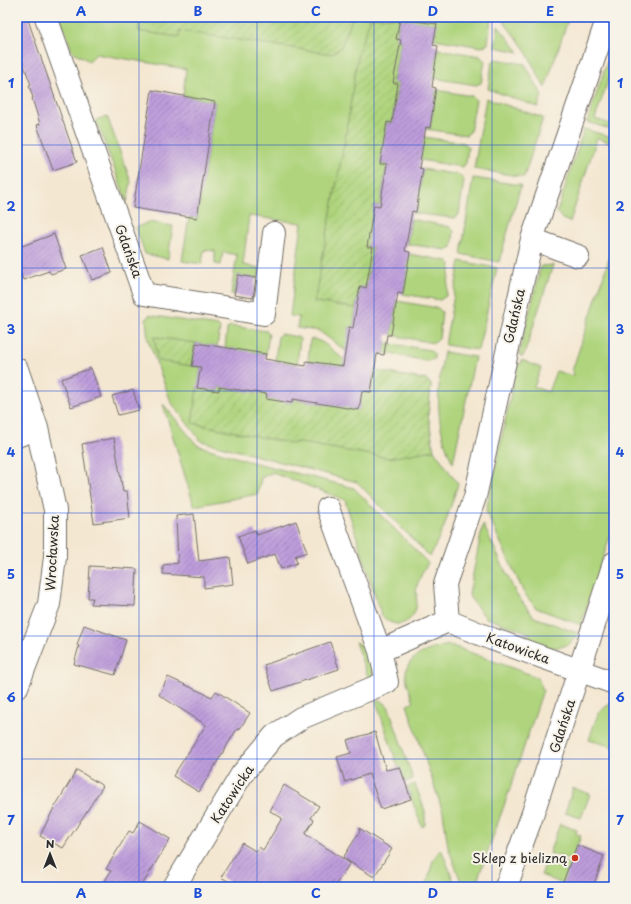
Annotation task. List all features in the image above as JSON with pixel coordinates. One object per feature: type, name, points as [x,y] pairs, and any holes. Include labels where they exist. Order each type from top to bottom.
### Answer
[{"type":"street","name":"Gdańska","points":[[46,17],[144,294],[264,314],[274,233]]},
{"type":"street","name":"Gdańska","points":[[448,621],[446,584],[475,497],[532,239],[608,17]]},
{"type":"street","points":[[532,239],[578,256]]},
{"type":"street","name":"Wrocławska","points":[[17,369],[38,428],[55,510],[55,557],[49,604],[17,687]]},
{"type":"street","points":[[17,436],[38,428]]},
{"type":"street","name":"Katowicka","points":[[174,887],[242,774],[274,736],[302,718],[387,682],[380,651],[328,508]]},
{"type":"street","name":"Gdańska","points":[[506,887],[532,816],[614,563]]},
{"type":"street","points":[[380,651],[448,621]]},
{"type":"street","name":"Katowicka","points":[[448,621],[492,639],[614,683]]},
{"type":"green space","points":[[60,17],[491,17],[488,44],[482,47],[434,39],[437,24],[400,19],[396,39],[401,40],[393,82],[392,123],[387,122],[381,164],[387,164],[380,206],[374,205],[368,247],[373,247],[366,288],[360,287],[353,328],[350,327],[346,351],[319,331],[297,328],[299,317],[290,316],[302,223],[249,216],[243,265],[260,268],[259,279],[238,275],[234,295],[231,294],[237,255],[223,252],[221,265],[215,264],[215,251],[204,250],[202,264],[182,261],[189,217],[197,218],[215,102],[183,96],[186,69],[96,54],[89,61],[72,51]]},
{"type":"green space","points":[[98,17],[353,17],[341,47],[332,54],[180,31],[179,37],[138,31],[139,23]]},
{"type":"green space","points":[[371,17],[400,17],[396,39],[401,40],[393,82],[398,83],[392,123],[387,122],[381,164],[387,164],[380,206],[374,205],[368,247],[373,247],[366,288],[360,287],[356,308],[314,302],[346,134],[358,53]]},
{"type":"green space","points":[[500,17],[569,17],[545,88],[524,48]]},
{"type":"green space","points":[[498,26],[519,52],[495,47]]},
{"type":"green space","points":[[614,41],[614,63],[595,119],[614,125],[614,130],[587,122]]},
{"type":"green space","points":[[438,49],[480,56],[485,61],[481,83],[476,85],[433,78]]},
{"type":"green space","points":[[496,59],[525,64],[542,95],[538,107],[488,89],[492,62]]},
{"type":"green space","points":[[436,90],[472,96],[476,100],[470,132],[466,135],[425,129],[426,127],[430,128]]},
{"type":"green space","points":[[486,98],[543,118],[524,177],[474,169]]},
{"type":"green space","points":[[107,116],[131,182],[127,202],[96,120]]},
{"type":"green space","points":[[584,129],[614,138],[614,144],[597,138],[570,222],[562,219],[557,212]]},
{"type":"green space","points":[[424,137],[464,143],[468,146],[466,163],[463,167],[420,160]]},
{"type":"green space","points":[[423,169],[459,175],[464,180],[459,214],[454,218],[412,213],[416,211]]},
{"type":"green space","points":[[473,178],[521,185],[499,262],[461,254]]},
{"type":"green space","points":[[411,219],[450,227],[454,231],[452,247],[447,250],[407,244]]},
{"type":"green space","points":[[148,222],[173,226],[168,259],[145,254],[136,228]]},
{"type":"green space","points":[[614,244],[614,524],[581,625],[536,608],[524,593],[486,511],[517,365],[520,365],[522,360],[541,368],[534,387],[548,392],[556,371],[573,376],[572,371]]},
{"type":"green space","points":[[409,254],[447,261],[451,264],[446,296],[440,300],[403,294]]},
{"type":"green space","points":[[460,261],[497,268],[478,350],[445,345]]},
{"type":"green space","points":[[553,265],[524,355],[522,357],[519,354],[541,266]]},
{"type":"green space","points":[[397,301],[438,308],[442,312],[439,339],[434,343],[391,335]]},
{"type":"green space","points":[[149,315],[218,326],[220,329],[217,347],[196,343],[192,366],[201,367],[198,388],[292,403],[293,399],[358,410],[371,392],[427,380],[431,385],[428,415],[434,450],[458,484],[444,527],[430,557],[357,482],[201,441],[171,402],[148,340],[146,320]]},
{"type":"green space","points":[[230,326],[267,331],[269,334],[266,354],[225,348],[227,329]]},
{"type":"green space","points":[[281,334],[298,337],[300,339],[297,364],[275,361],[278,336]]},
{"type":"green space","points":[[154,337],[196,343],[192,366],[158,361]]},
{"type":"green space","points":[[310,340],[318,340],[327,346],[349,363],[348,367],[308,361]]},
{"type":"green space","points":[[386,343],[430,350],[434,354],[434,359],[428,361],[384,353]]},
{"type":"green space","points":[[444,352],[475,357],[453,463],[447,449],[440,422],[439,395],[441,366]]},
{"type":"green space","points":[[367,369],[427,380],[431,385],[428,415],[434,450],[389,458],[295,442],[294,444],[192,423],[197,388],[218,391],[219,387],[267,394],[267,399],[292,403],[293,399],[359,409],[362,391],[371,392]]},
{"type":"green space","points":[[163,404],[197,445],[248,461],[354,488],[428,563],[416,589],[416,608],[410,619],[401,624],[396,624],[385,619],[381,614],[345,500],[273,472],[261,478],[258,494],[194,506]]},
{"type":"green space","points":[[483,524],[516,594],[534,617],[578,633],[567,645],[554,648],[524,641],[530,633],[486,618],[470,598],[469,594]]},
{"type":"green space","points":[[355,642],[366,647],[371,659],[373,672],[369,680]]},
{"type":"green space","points":[[450,645],[534,676],[538,678],[543,690],[475,887],[463,887],[448,847],[443,812],[407,705],[414,702],[406,678],[406,670],[409,664],[420,654]]},
{"type":"green space","points":[[378,699],[389,708],[413,779],[405,782],[400,767],[398,767],[376,701]]},
{"type":"green space","points":[[614,703],[614,747],[589,740],[600,712],[603,708]]},
{"type":"green space","points":[[415,784],[425,811],[425,825],[422,827],[407,787]]},
{"type":"green space","points":[[573,788],[590,794],[581,818],[565,813]]},
{"type":"green space","points":[[560,824],[577,830],[576,834],[581,836],[572,860],[549,853]]},
{"type":"green space","points":[[440,850],[442,851],[456,887],[426,887],[433,860]]},
{"type":"green space","points":[[548,857],[570,865],[563,884],[541,875]]},
{"type":"building","points":[[17,17],[27,17],[77,162],[53,170],[37,125],[40,124],[29,85],[31,85],[17,46]]},
{"type":"building","points":[[400,19],[437,24],[433,45],[438,46],[432,87],[436,88],[430,128],[426,127],[419,168],[423,169],[416,212],[412,211],[405,251],[410,252],[403,294],[398,293],[391,335],[387,335],[384,355],[377,354],[371,392],[362,391],[359,410],[293,399],[292,403],[266,399],[267,394],[219,387],[219,391],[197,388],[201,367],[192,366],[196,343],[266,354],[265,359],[306,366],[306,361],[343,366],[349,327],[353,328],[360,286],[366,288],[373,247],[367,247],[374,205],[380,206],[387,164],[380,164],[387,122],[392,123],[398,83],[393,83],[401,40],[396,39]]},
{"type":"building","points":[[152,90],[215,102],[197,218],[133,208]]},
{"type":"building","points":[[54,234],[66,269],[51,274],[49,271],[23,280],[17,263],[17,248]]},
{"type":"building","points":[[103,247],[112,273],[92,280],[82,255]]},
{"type":"building","points":[[238,275],[256,278],[253,298],[234,295]]},
{"type":"building","points":[[91,368],[101,397],[71,407],[61,379]]},
{"type":"building","points":[[133,390],[139,410],[118,415],[112,396]]},
{"type":"building","points":[[114,438],[123,492],[127,491],[130,518],[94,523],[82,444]]},
{"type":"building","points":[[194,514],[199,561],[230,557],[233,584],[204,588],[204,577],[163,574],[163,565],[178,563],[176,516]]},
{"type":"building","points":[[296,521],[307,552],[295,556],[297,563],[281,569],[275,554],[248,564],[238,536],[255,530],[257,535]]},
{"type":"building","points":[[90,566],[137,569],[135,606],[91,604],[93,598],[88,598]]},
{"type":"building","points":[[84,625],[126,640],[115,675],[74,664],[79,646],[77,645]]},
{"type":"building","points":[[330,642],[339,669],[273,691],[264,665]]},
{"type":"building","points":[[168,677],[212,697],[216,691],[250,713],[239,730],[237,729],[199,792],[173,776],[206,725],[159,695]]},
{"type":"building","points":[[375,732],[386,770],[400,767],[411,799],[381,809],[369,774],[345,782],[337,757],[351,753],[347,740]]},
{"type":"building","points":[[77,770],[103,786],[63,848],[40,836],[53,810]]},
{"type":"building","points":[[284,785],[319,806],[311,818],[314,820],[305,834],[350,863],[334,887],[238,887],[221,877],[242,843],[257,852],[259,847],[263,850],[282,818],[270,811]]},
{"type":"building","points":[[140,821],[170,839],[141,887],[101,887],[111,871],[106,869],[129,831],[133,833]]},
{"type":"building","points":[[359,828],[392,849],[374,877],[343,858],[360,831]]},
{"type":"building","points":[[577,845],[604,856],[593,887],[561,887]]},
{"type":"place","name":"Sklep z bielizną","points":[[575,858]]}]
